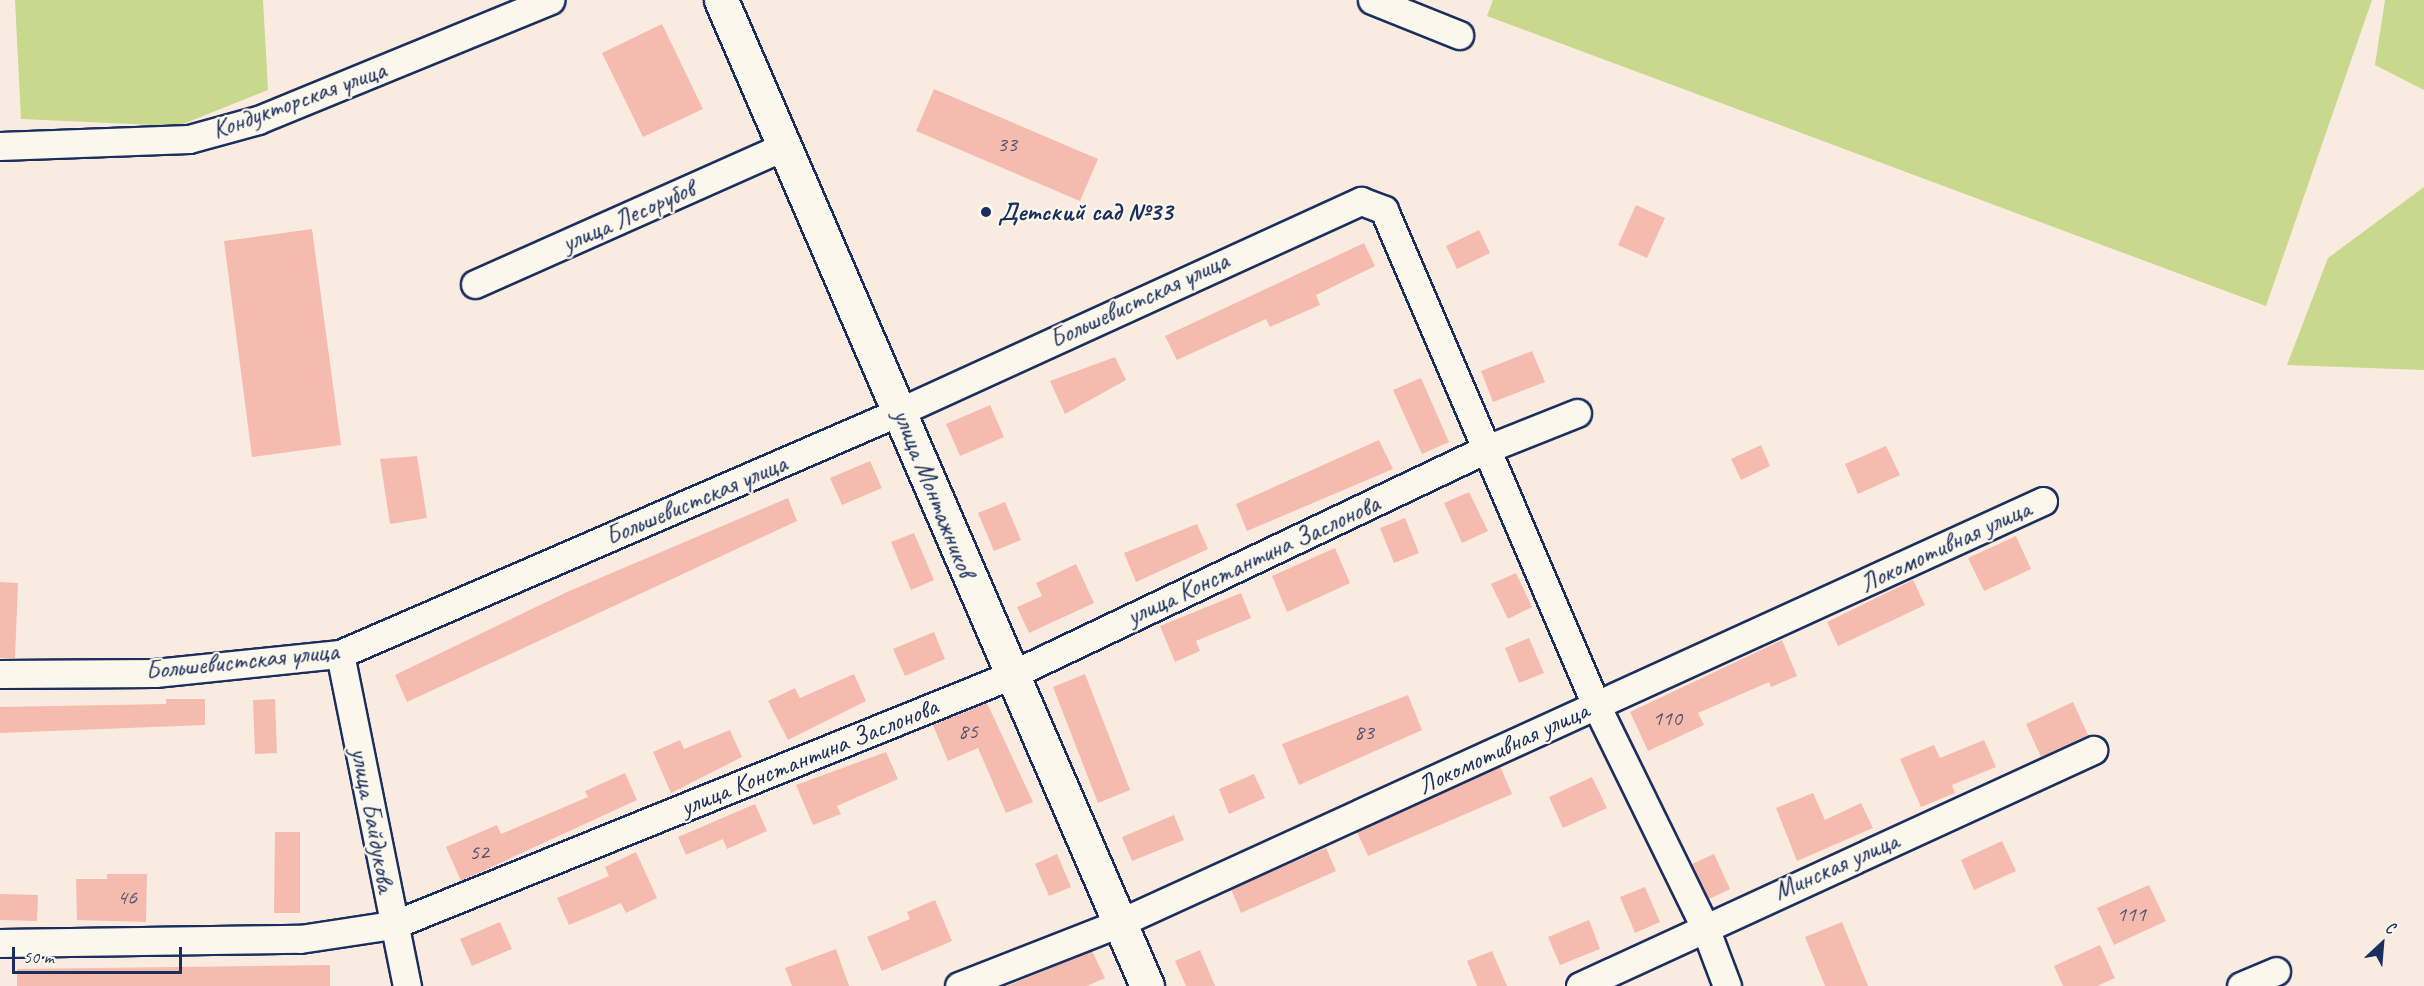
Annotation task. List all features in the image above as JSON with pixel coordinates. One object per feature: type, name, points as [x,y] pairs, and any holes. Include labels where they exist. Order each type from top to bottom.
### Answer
[{"type":"street","name":"Кондукторская улица","points":[[0,146],[189,139],[258,120],[550,0]]},
{"type":"street","name":"улица Монтажников","points":[[721,0],[782,147],[901,411],[1009,676],[1147,986]]},
{"type":"street","points":[[1372,0],[1460,35]]},
{"type":"street","name":"улица Лесорубов","points":[[475,284],[782,147]]},
{"type":"street","name":"Большевистская улица","points":[[0,674],[155,673],[340,654],[901,411],[1361,201],[1384,210],[1484,450]]},
{"type":"street","name":"улица Константина Заслонова","points":[[0,943],[300,939],[393,925],[1009,676],[1484,450],[1577,413]]},
{"type":"street","points":[[1484,450],[1596,705],[1704,925],[1727,986]]},
{"type":"street","name":"Локомотивная улица","points":[[959,986],[1118,924],[2043,501]]},
{"type":"street","name":"улица Байдукова","points":[[340,654],[407,986]]},
{"type":"street","name":"Минская улица","points":[[1580,986],[1704,925],[2093,750]]},
{"type":"street","points":[[2241,986],[2276,971]]},
{"type":"green space","points":[[15,0],[263,0],[268,90],[178,126],[21,119]]},
{"type":"green space","points":[[1493,0],[2372,0],[2266,306],[1487,16]]},
{"type":"green space","points":[[2385,0],[2424,0],[2424,90],[2375,65]]},
{"type":"green space","points":[[2424,187],[2424,370],[2287,365],[2328,258]]},
{"type":"building","points":[[662,24],[703,109],[643,137],[602,53]]},
{"type":"building","points":[[934,89],[1098,159],[1080,201],[916,131]]},
{"type":"building","points":[[1636,205],[1665,218],[1647,258],[1618,245]]},
{"type":"building","points":[[312,229],[341,445],[252,457],[224,241]]},
{"type":"building","points":[[1479,230],[1490,253],[1457,269],[1446,246]]},
{"type":"building","points":[[1364,243],[1375,266],[1316,295],[1320,305],[1270,327],[1266,319],[1177,360],[1165,336]]},
{"type":"building","points":[[1532,351],[1545,382],[1493,402],[1481,371]]},
{"type":"building","points":[[1115,357],[1126,380],[1065,414],[1050,381]]},
{"type":"building","points":[[1421,378],[1449,442],[1422,454],[1393,390]]},
{"type":"building","points":[[990,405],[1004,437],[960,456],[946,424]]},
{"type":"building","points":[[1379,440],[1393,469],[1247,531],[1236,504]]},
{"type":"building","points":[[1761,445],[1770,466],[1741,480],[1731,459]]},
{"type":"building","points":[[1886,446],[1900,475],[1858,494],[1845,464]]},
{"type":"building","points":[[417,456],[427,518],[390,524],[380,459]]},
{"type":"building","points":[[870,461],[882,488],[842,505],[830,478]]},
{"type":"building","points":[[1469,492],[1488,531],[1462,543],[1444,503]]},
{"type":"building","points":[[788,498],[797,521],[407,702],[395,675],[567,592]]},
{"type":"building","points":[[1005,502],[1021,540],[994,551],[978,513]]},
{"type":"building","points":[[1405,518],[1419,553],[1394,563],[1380,528]]},
{"type":"building","points":[[1197,524],[1208,549],[1136,582],[1124,553]]},
{"type":"building","points":[[914,533],[934,580],[911,590],[891,542]]},
{"type":"building","points":[[2016,536],[2031,569],[1984,591],[1968,558]]},
{"type":"building","points":[[1335,548],[1350,583],[1287,612],[1272,576]]},
{"type":"building","points":[[1076,564],[1094,603],[1029,633],[1017,607],[1042,596],[1036,583]]},
{"type":"building","points":[[1516,573],[1532,607],[1508,619],[1491,584]]},
{"type":"building","points":[[1913,580],[1925,605],[1838,646],[1827,622]]},
{"type":"building","points":[[0,582],[18,583],[15,658],[0,658]]},
{"type":"building","points":[[1241,593],[1251,618],[1196,641],[1200,651],[1175,662],[1160,626]]},
{"type":"building","points":[[934,632],[945,659],[905,676],[893,649]]},
{"type":"building","points":[[1529,638],[1544,673],[1519,683],[1505,648]]},
{"type":"building","points":[[1782,640],[1797,676],[1771,687],[1769,682],[1698,713],[1704,725],[1648,751],[1630,712]]},
{"type":"building","points":[[854,674],[866,701],[788,740],[768,701],[795,688],[800,698]]},
{"type":"building","points":[[1085,674],[1130,790],[1098,803],[1053,687]]},
{"type":"building","points":[[1408,695],[1422,730],[1299,785],[1282,744]]},
{"type":"building","points":[[166,699],[205,699],[205,725],[0,733],[0,707],[166,704]]},
{"type":"building","points":[[275,699],[277,753],[255,754],[253,700]]},
{"type":"building","points":[[2073,702],[2088,735],[2041,757],[2026,724]]},
{"type":"building","points":[[987,703],[1033,802],[1006,813],[978,748],[948,761],[933,725]]},
{"type":"building","points":[[730,730],[742,757],[671,793],[653,752],[680,740],[684,749]]},
{"type":"building","points":[[1984,740],[1996,767],[1952,785],[1955,793],[1921,807],[1900,759],[1934,745],[1940,758]]},
{"type":"building","points":[[886,752],[898,779],[837,806],[841,814],[813,825],[796,785]]},
{"type":"building","points":[[1500,766],[1512,794],[1368,856],[1357,832]]},
{"type":"building","points":[[625,773],[637,800],[461,881],[446,847],[497,825],[501,834],[588,797],[585,791]]},
{"type":"building","points":[[1254,774],[1265,798],[1229,814],[1219,789]]},
{"type":"building","points":[[1592,777],[1607,808],[1563,828],[1549,797]]},
{"type":"building","points":[[1813,793],[1825,820],[1861,803],[1873,828],[1797,861],[1776,808]]},
{"type":"building","points":[[755,804],[767,831],[727,849],[723,839],[686,855],[678,837]]},
{"type":"building","points":[[1174,815],[1184,840],[1132,861],[1122,837]]},
{"type":"building","points":[[275,832],[300,832],[300,913],[274,913]]},
{"type":"building","points":[[2002,841],[2016,871],[1974,890],[1961,860]]},
{"type":"building","points":[[1326,848],[1336,871],[1241,913],[1231,889]]},
{"type":"building","points":[[636,852],[657,898],[626,913],[621,903],[569,925],[557,898],[609,876],[605,867]]},
{"type":"building","points":[[1057,854],[1071,887],[1049,896],[1035,864]]},
{"type":"building","points":[[1714,854],[1730,889],[1709,899],[1692,864]]},
{"type":"building","points":[[107,874],[147,874],[146,922],[77,920],[76,879],[107,879]]},
{"type":"building","points":[[2149,885],[2166,921],[2114,945],[2097,908]]},
{"type":"building","points":[[1645,887],[1660,922],[1635,933],[1620,897]]},
{"type":"building","points":[[0,894],[38,895],[37,921],[0,920]]},
{"type":"building","points":[[935,900],[952,941],[882,971],[867,937],[910,919],[907,912]]},
{"type":"building","points":[[1589,920],[1600,949],[1560,965],[1548,937]]},
{"type":"building","points":[[500,922],[512,949],[472,966],[460,939]]},
{"type":"building","points":[[1842,922],[1868,986],[1825,986],[1805,937]]},
{"type":"building","points":[[2100,945],[2115,978],[2097,986],[2063,986],[2054,966]]},
{"type":"building","points":[[836,949],[849,986],[792,986],[785,968]]},
{"type":"building","points":[[1200,950],[1215,986],[1186,986],[1175,961]]},
{"type":"building","points":[[1092,951],[1105,978],[1087,986],[1007,986]]},
{"type":"building","points":[[1492,951],[1507,986],[1477,986],[1467,961]]},
{"type":"building","points":[[330,965],[330,986],[17,986],[17,969]]},
{"type":"place","name":"Детский сад №33","points":[[986,212]]}]
